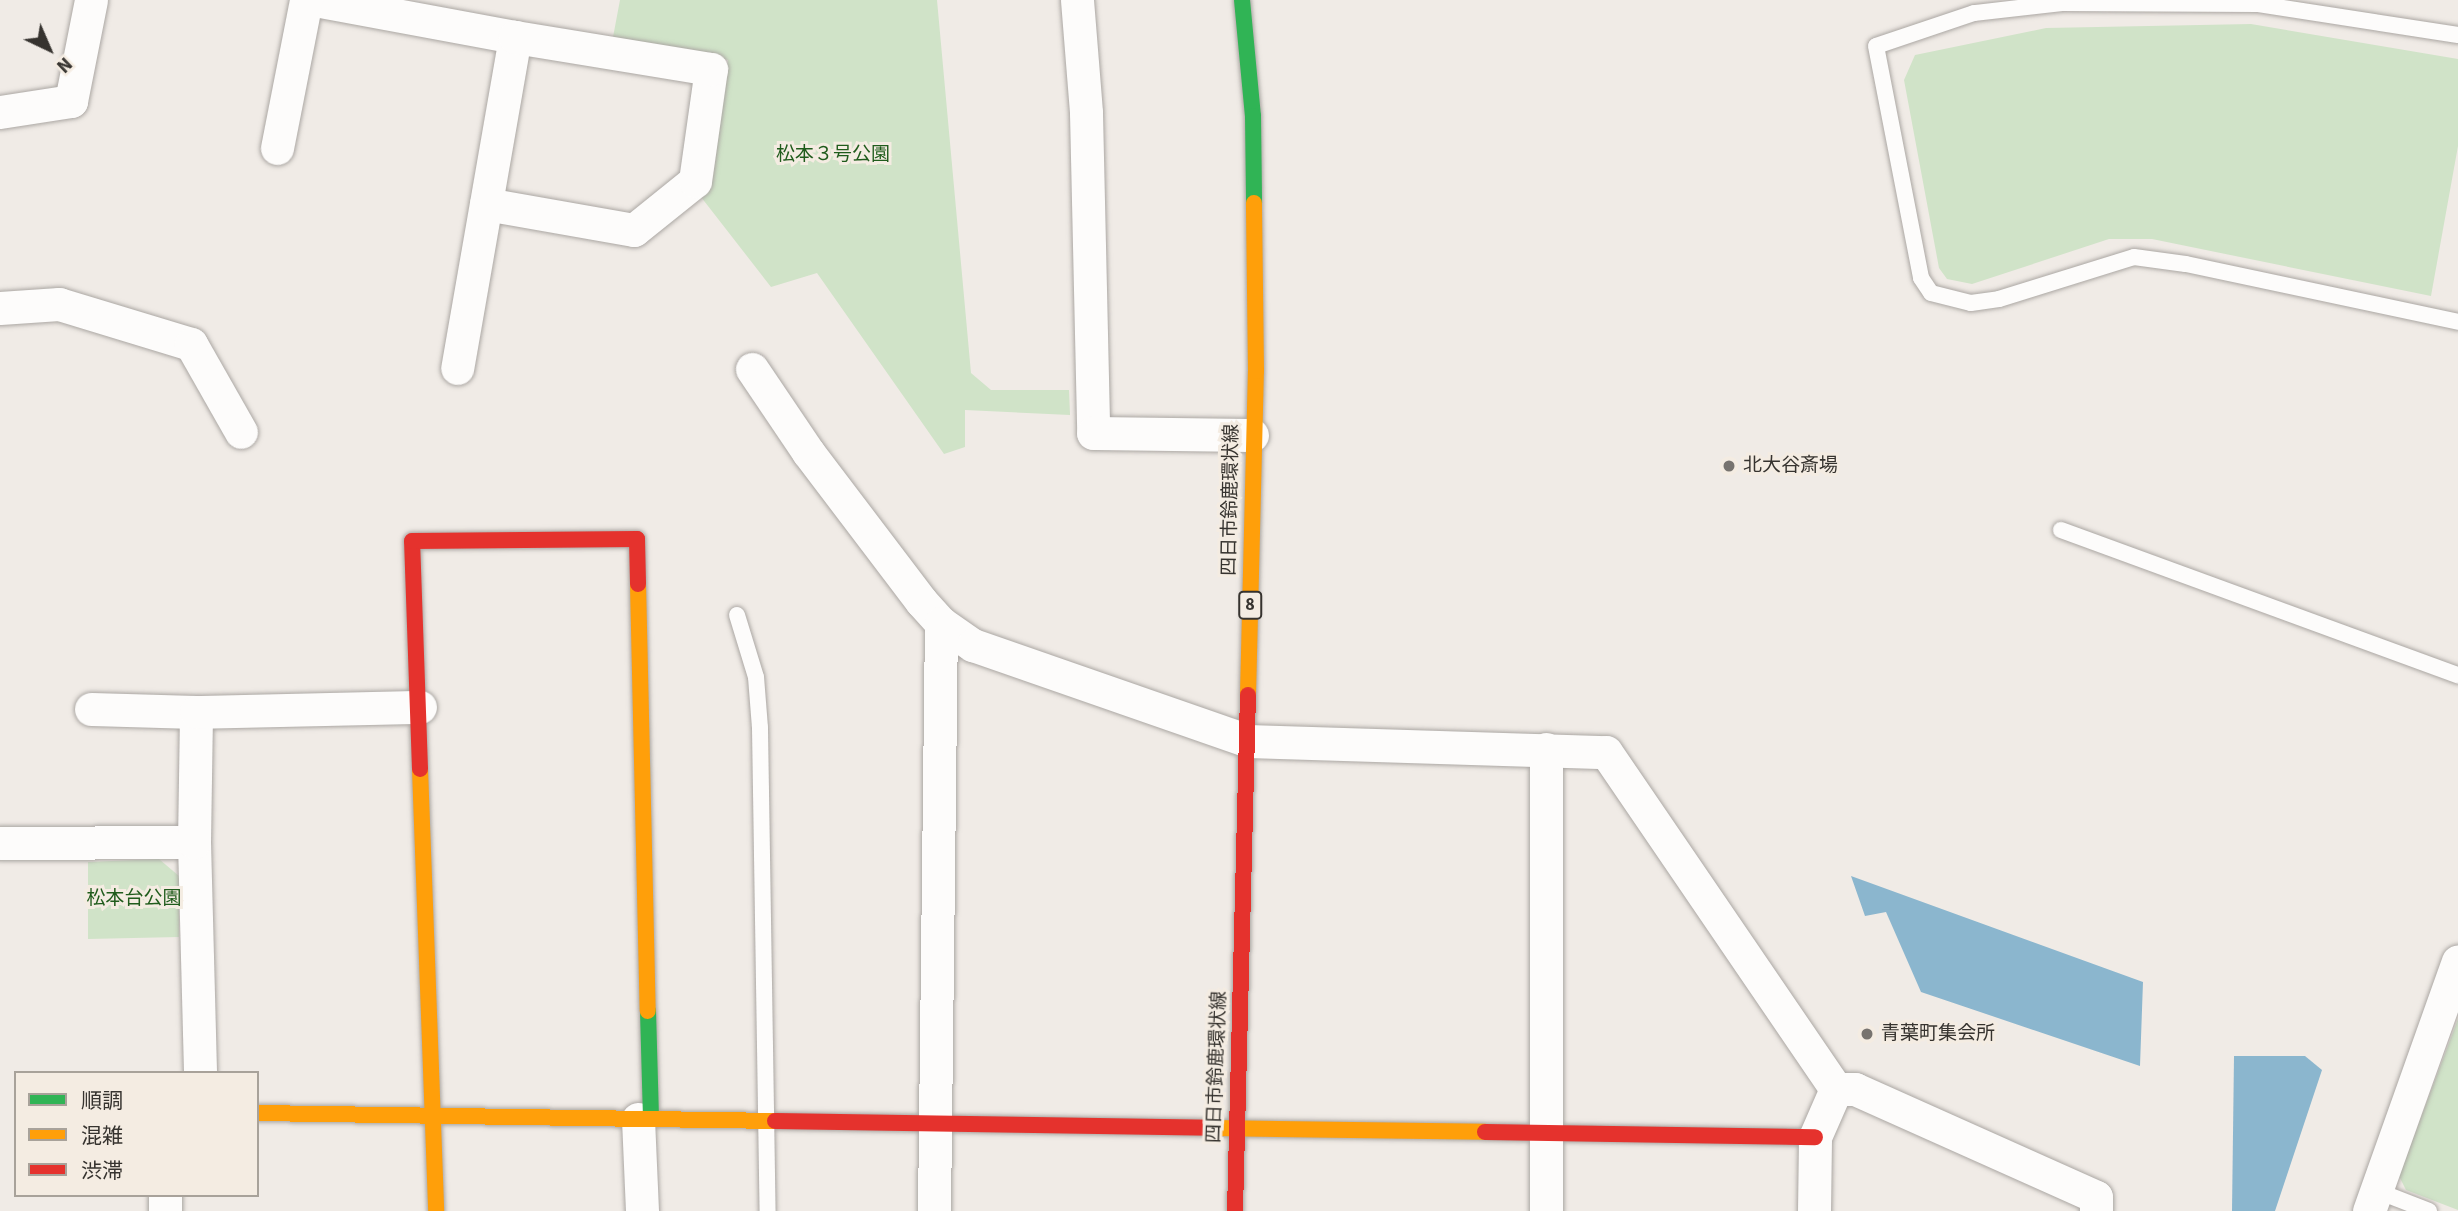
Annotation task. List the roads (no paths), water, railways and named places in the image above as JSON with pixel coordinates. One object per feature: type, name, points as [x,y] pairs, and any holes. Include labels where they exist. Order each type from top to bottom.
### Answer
[{"type":"street","points":[[0,112],[71,101],[90,0]]},
{"type":"street","points":[[277,148],[306,0]]},
{"type":"street","points":[[315,0],[515,37],[711,69],[695,181],[634,230],[486,204]]},
{"type":"street","points":[[1077,0],[1086,114],[1093,433],[1252,435]]},
{"type":"street","name":"四日市鈴鹿環状線","points":[[1235,1211],[1248,741],[1252,435],[1256,372],[1252,116],[1242,0]]},
{"type":"street","points":[[457,368],[515,37]]},
{"type":"street","points":[[0,308],[59,304],[191,344],[241,432]]},
{"type":"street","points":[[752,369],[808,452],[941,623],[973,645],[1248,741],[1606,752],[1836,1088],[1855,1090],[2096,1197],[2096,1211]]},
{"type":"street","points":[[436,1211],[412,541],[637,539],[645,1119],[642,1211]]},
{"type":"street","points":[[934,1211],[941,623]]},
{"type":"street","points":[[91,709],[197,712],[420,707]]},
{"type":"street","points":[[197,712],[194,842],[200,1071]]},
{"type":"street","points":[[1546,749],[1546,1211]]},
{"type":"street","points":[[0,843],[194,842]]},
{"type":"street","points":[[2372,1200],[2458,961]]},
{"type":"street","points":[[1814,1211],[1815,1136],[1836,1088]]},
{"type":"street","points":[[259,1113],[1815,1136]]},
{"type":"lane","points":[[2458,35],[2258,4],[2062,3],[1974,13],[1876,46],[1921,278],[1931,293],[1970,303],[1999,299],[2134,257],[2161,258],[2458,322]]},
{"type":"lane","points":[[2061,530],[2458,675]]},
{"type":"lane","points":[[737,615],[756,677],[760,728],[768,1211]]},
{"type":"lane","points":[[2372,1200],[2429,1211]]},
{"type":"water","points":[[1851,876],[2143,982],[2140,1066],[1921,992],[1886,912],[1865,916]]},
{"type":"water","points":[[2234,1056],[2305,1056],[2322,1070],[2275,1211],[2232,1211]]},
{"type":"place","name":"北大谷斎場","points":[[1729,466]]},
{"type":"place","name":"青葉町集会所","points":[[1867,1034]]},
{"type":"park label","name":"松本３号公園","points":[[833,155]]},
{"type":"park label","name":"松本台公園","points":[[134,899]]}]
